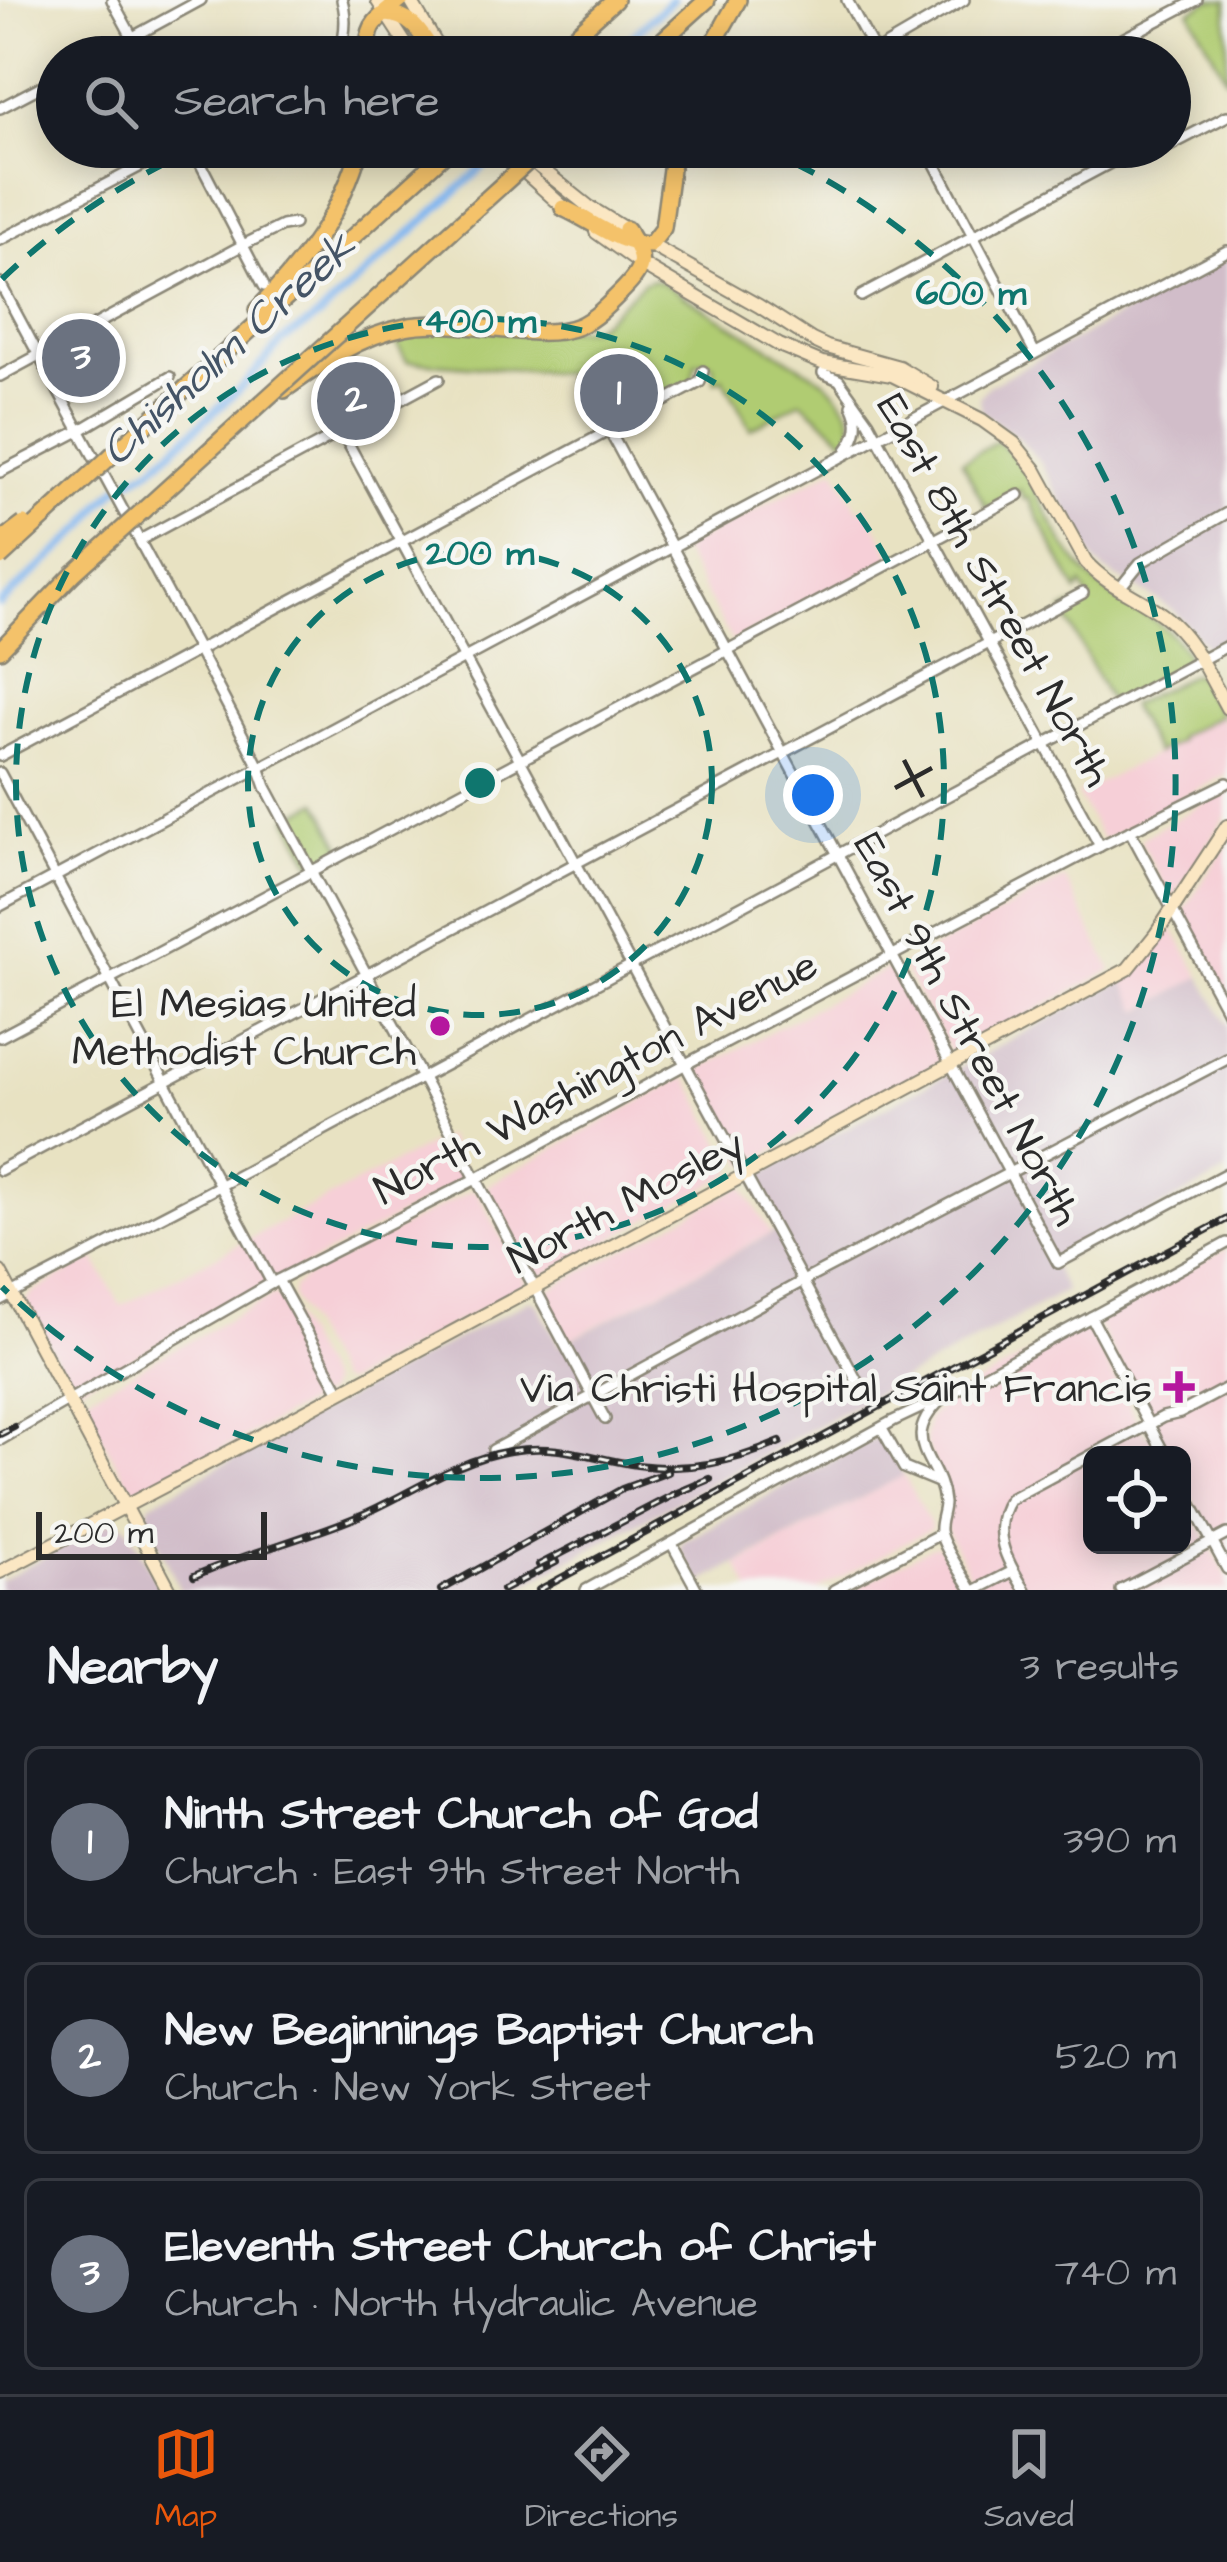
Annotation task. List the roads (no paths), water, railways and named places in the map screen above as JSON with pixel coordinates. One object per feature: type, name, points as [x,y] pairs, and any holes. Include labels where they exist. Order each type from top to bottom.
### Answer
[{"type":"highway","points":[[381,7],[405,0]]},
{"type":"highway","points":[[575,36],[615,0]]},
{"type":"highway","points":[[667,36],[706,0]]},
{"type":"highway","points":[[718,36],[738,0]]},
{"type":"highway","points":[[368,36],[381,7]]},
{"type":"highway","points":[[381,7],[410,20],[423,36]]},
{"type":"highway","points":[[177,395],[297,267],[327,227],[355,168]]},
{"type":"highway","points":[[0,558],[429,168]]},
{"type":"highway","points":[[0,639],[521,168]]},
{"type":"highway","points":[[238,424],[335,355],[404,327],[444,323],[536,331],[577,327],[606,308],[637,276],[643,245],[663,228],[671,168]]},
{"type":"highway","points":[[563,208],[643,245]]},
{"type":"highway","points":[[626,229],[643,245]]},
{"type":"highway","points":[[0,542],[111,456]]},
{"type":"highway","points":[[0,650],[73,574]]},
{"type":"street","points":[[112,0],[131,36]]},
{"type":"street","points":[[136,36],[201,0]]},
{"type":"street","points":[[342,0],[343,36]]},
{"type":"street","points":[[405,0],[427,36]]},
{"type":"street","points":[[847,0],[866,36]]},
{"type":"street","points":[[905,36],[964,0]]},
{"type":"street","points":[[1128,36],[1197,0]]},
{"type":"street","points":[[381,7],[400,36]]},
{"type":"street","points":[[0,108],[36,89]]},
{"type":"street","points":[[1191,135],[1227,116]]},
{"type":"street","points":[[0,240],[137,168]]},
{"type":"street","points":[[203,168],[264,286]]},
{"type":"street","name":"East 8th Street North","points":[[528,168],[563,208],[642,265],[838,380],[849,392],[878,437],[1100,846]]},
{"type":"street","points":[[530,168],[626,229]]},
{"type":"street","points":[[937,168],[1035,353]]},
{"type":"street","points":[[861,296],[1101,168]]},
{"type":"street","points":[[0,376],[243,244],[294,224]]},
{"type":"street","name":"East 8th Street North","points":[[643,245],[759,306],[812,340],[899,367],[937,390],[945,401]]},
{"type":"street","points":[[0,906],[1227,251]]},
{"type":"street","points":[[0,283],[199,649],[310,872],[605,1419]]},
{"type":"street","points":[[779,345],[822,363],[892,375],[982,420],[1015,443],[1035,469],[1081,556],[1097,574],[1173,622],[1227,708]]},
{"type":"street","points":[[0,755],[700,382],[703,371]]},
{"type":"street","name":"East 8th Street North","points":[[824,373],[856,412],[857,434],[842,456]]},
{"type":"street","points":[[0,472],[170,377]]},
{"type":"street","points":[[140,539],[439,379]]},
{"type":"street","name":"East 9th Street North","points":[[582,380],[1058,1263],[1227,1173]]},
{"type":"street","points":[[342,432],[864,1394]]},
{"type":"street","points":[[0,1037],[1019,495]]},
{"type":"street","points":[[1119,589],[1140,563],[1227,513]]},
{"type":"street","points":[[0,1169],[1083,593]]},
{"type":"street","points":[[6,1297],[1227,646]]},
{"type":"street","points":[[0,773],[220,1186],[340,1392]]},
{"type":"street","name":"North Washington Avenue","points":[[0,1440],[275,1281],[1227,783]]},
{"type":"street","name":"North Mosley","points":[[0,1571],[1128,969],[1227,826]]},
{"type":"street","name":"East 8th Street North","points":[[1130,831],[1227,1011]]},
{"type":"street","points":[[493,1450],[1227,1059]]},
{"type":"street","points":[[586,1590],[1227,1244]]},
{"type":"street","points":[[0,1272],[6,1297],[69,1402],[170,1590]]},
{"type":"street","points":[[1091,1317],[1160,1446]]},
{"type":"street","points":[[1025,1590],[1000,1538],[999,1522],[1010,1499],[1162,1417],[1180,1413],[1227,1388]]},
{"type":"street","points":[[946,1396],[922,1424],[920,1437],[944,1503],[940,1534],[974,1590],[1012,1571]]},
{"type":"street","points":[[893,1421],[922,1424]]},
{"type":"street","points":[[882,1429],[904,1468],[938,1482]]},
{"type":"street","points":[[1191,1503],[1227,1569]]},
{"type":"street","points":[[834,1590],[940,1534]]},
{"type":"street","points":[[1120,1590],[1227,1534]]},
{"type":"street","points":[[672,1544],[697,1590]]},
{"type":"waterway","name":"Chisholm Creek","points":[[632,36],[672,0]]},
{"type":"waterway","name":"Chisholm Creek","points":[[0,604],[86,526],[120,486],[153,467],[244,385],[282,341],[317,318],[482,168]]},
{"type":"railway","points":[[539,1590],[1227,1219]]},
{"type":"railway","points":[[0,1434],[14,1427]]},
{"type":"railway","points":[[194,1576],[359,1516],[451,1470],[510,1451],[575,1452],[674,1467],[728,1460],[780,1442]]},
{"type":"railway","points":[[441,1590],[622,1489],[668,1472]]},
{"type":"railway","points":[[539,1565],[710,1479]]},
{"type":"railway","points":[[503,1590],[556,1562]]},
{"type":"place","name":"Eleventh Street Church of Christ","points":[[81,358]]},
{"type":"place","name":"Ninth Street Church of God","points":[[619,393]]},
{"type":"place","name":"New Beginnings Baptist Church","points":[[356,401]]},
{"type":"place","name":"El Mesias United Methodist Church","points":[[440,1026]]},
{"type":"place","name":"Via Christi Hospital Saint Francis","points":[[1179,1387]]}]
